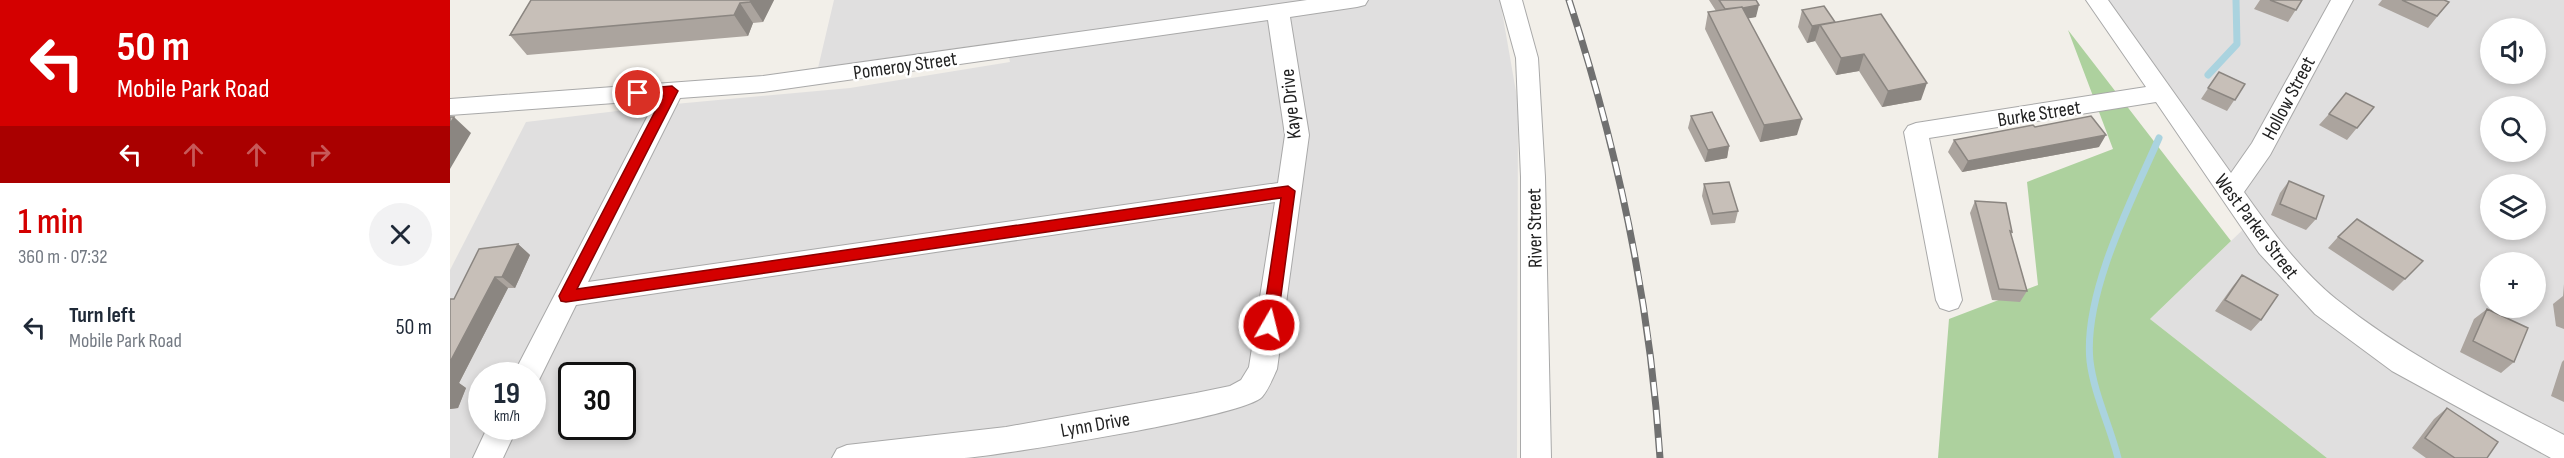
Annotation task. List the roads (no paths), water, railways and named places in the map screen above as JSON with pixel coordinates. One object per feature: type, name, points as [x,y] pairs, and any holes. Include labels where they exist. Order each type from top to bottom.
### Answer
[{"type":"street","name":"Pomeroy Street","points":[[450,107],[763,84],[1357,0]]},
{"type":"street","name":"River Street","points":[[1511,0],[1527,58],[1533,177],[1536,458]]},
{"type":"street","name":"West Parker Street","points":[[2097,0],[2230,193],[2294,276],[2361,336],[2424,376],[2564,450]]},
{"type":"street","name":"Hollow Street","points":[[2230,193],[2261,149],[2342,0]]},
{"type":"street","name":"Kaye Drive","points":[[1272,303],[1297,135],[1278,11]]},
{"type":"street","points":[[533,362],[672,91]]},
{"type":"street","name":"Burke Street","points":[[1949,300],[1916,132],[2162,93]]},
{"type":"street","points":[[566,296],[789,266],[1288,191]]},
{"type":"street","name":"Lynn Drive","points":[[847,458],[1006,440],[1235,397],[1251,389],[1263,369],[1272,303]]},
{"type":"street","points":[[488,458],[496,440]]},
{"type":"waterway","points":[[2208,75],[2237,44],[2236,0]]},
{"type":"waterway","points":[[2118,458],[2092,373],[2090,335],[2094,306],[2112,247],[2159,138]]},
{"type":"railway","points":[[1569,0],[1587,56],[1617,169],[1629,226],[1648,341],[1660,458]]}]
